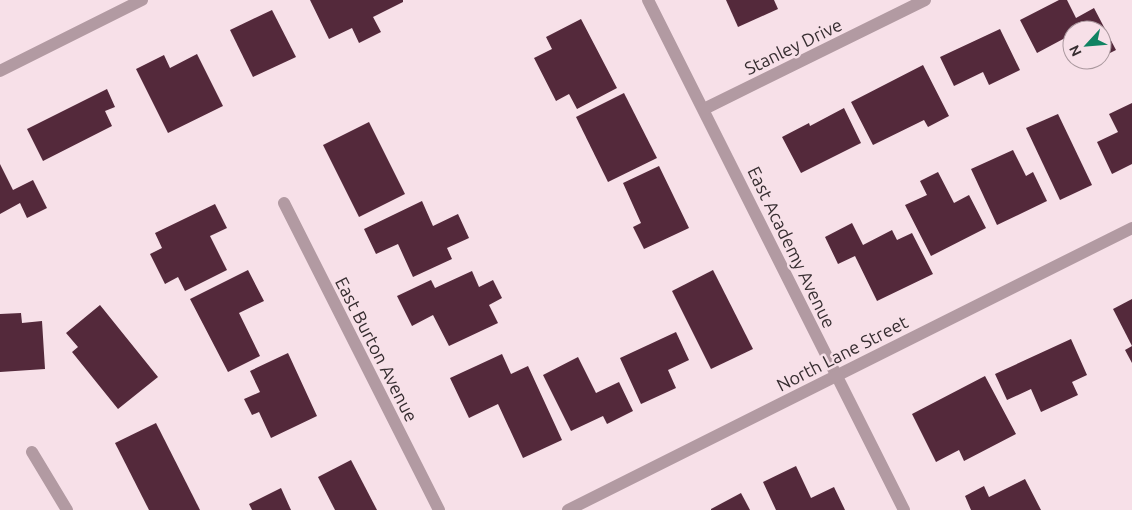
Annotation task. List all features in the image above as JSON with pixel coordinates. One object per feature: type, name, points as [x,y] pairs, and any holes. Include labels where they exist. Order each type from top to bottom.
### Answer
[{"type":"street","points":[[0,71],[142,0]]},
{"type":"street","name":"East Academy Avenue","points":[[648,0],[904,510]]},
{"type":"street","name":"Stanley Drive","points":[[704,109],[925,0]]},
{"type":"street","name":"East Burton Avenue","points":[[284,203],[439,510]]},
{"type":"street","name":"North Lane Street","points":[[568,510],[1132,228]]},
{"type":"street","points":[[32,452],[67,510]]},
{"type":"building","points":[[310,0],[403,0],[403,2],[373,17],[381,32],[359,43],[352,28],[329,39]]},
{"type":"building","points":[[726,0],[774,0],[778,9],[738,27]]},
{"type":"building","points":[[1059,0],[1067,0],[1076,18],[1094,8],[1100,20],[1062,20],[1062,40],[1037,53],[1020,20]]},
{"type":"building","points":[[272,10],[296,57],[253,77],[230,30]]},
{"type":"building","points":[[581,19],[617,88],[577,109],[569,94],[556,101],[534,58],[552,49],[546,37]]},
{"type":"building","points":[[1000,29],[1020,70],[989,85],[983,72],[954,86],[940,57]]},
{"type":"building","points":[[1112,42],[1116,50],[1112,52]]},
{"type":"building","points":[[197,54],[223,106],[168,133],[136,69],[164,55],[170,68]]},
{"type":"building","points":[[923,65],[949,116],[928,127],[924,120],[873,145],[851,102]]},
{"type":"building","points":[[107,89],[115,107],[105,111],[112,126],[43,161],[27,129]]},
{"type":"building","points":[[624,93],[657,158],[608,182],[576,117]]},
{"type":"building","points":[[1132,103],[1132,164],[1112,174],[1097,142],[1118,132],[1109,114]]},
{"type":"building","points":[[844,108],[861,143],[801,173],[782,137],[809,123],[810,126]]},
{"type":"building","points":[[1058,114],[1092,185],[1060,200],[1026,128]]},
{"type":"building","points":[[369,122],[405,194],[359,217],[323,145]]},
{"type":"building","points":[[1013,150],[1026,176],[1033,172],[1047,201],[997,225],[971,169]]},
{"type":"building","points":[[0,164],[13,190],[33,180],[47,208],[27,218],[20,203],[0,214]]},
{"type":"building","points":[[659,166],[689,228],[644,249],[633,227],[641,223],[623,183]]},
{"type":"building","points":[[938,172],[954,203],[969,195],[986,228],[931,256],[905,205],[927,195],[920,181]]},
{"type":"building","points":[[422,201],[433,226],[458,214],[469,238],[447,248],[452,259],[413,277],[398,244],[376,254],[364,229]]},
{"type":"building","points":[[215,204],[227,228],[210,236],[227,270],[185,291],[178,277],[165,284],[150,254],[162,248],[155,233]]},
{"type":"building","points":[[852,223],[863,245],[892,230],[897,240],[912,233],[933,274],[877,301],[855,256],[838,264],[825,237]]},
{"type":"building","points":[[248,270],[264,301],[239,313],[260,356],[228,372],[190,299]]},
{"type":"building","points":[[713,270],[753,349],[711,369],[672,291]]},
{"type":"building","points":[[472,271],[479,287],[493,280],[502,298],[489,305],[498,323],[449,346],[433,315],[412,326],[397,296],[431,280],[435,288]]},
{"type":"building","points":[[1132,299],[1132,346],[1113,309]]},
{"type":"building","points":[[100,305],[158,377],[118,409],[72,352],[78,347],[66,333]]},
{"type":"building","points":[[21,313],[22,323],[42,321],[45,369],[0,372],[0,314]]},
{"type":"building","points":[[676,332],[689,360],[668,370],[676,388],[641,404],[620,358]]},
{"type":"building","points":[[1071,339],[1087,375],[1072,382],[1078,395],[1041,412],[1031,389],[1007,400],[995,374]]},
{"type":"building","points":[[1132,346],[1132,363],[1125,350]]},
{"type":"building","points":[[288,353],[317,416],[271,438],[259,412],[252,415],[244,399],[260,392],[250,371]]},
{"type":"building","points":[[502,354],[511,374],[528,366],[562,440],[523,458],[498,404],[469,418],[450,378]]},
{"type":"building","points":[[578,357],[596,393],[619,382],[633,411],[607,424],[603,416],[571,431],[543,375]]},
{"type":"building","points":[[985,376],[1016,434],[964,461],[959,450],[936,462],[912,414]]},
{"type":"building","points":[[156,423],[200,510],[149,510],[115,443]]},
{"type":"building","points":[[351,460],[377,510],[335,510],[318,477]]},
{"type":"building","points":[[796,466],[811,498],[834,487],[845,510],[776,510],[763,482]]},
{"type":"building","points":[[1025,479],[1041,510],[971,510],[965,496],[984,486],[989,497]]},
{"type":"building","points":[[281,488],[291,510],[252,510],[249,504]]},
{"type":"building","points":[[741,493],[750,510],[711,510],[711,509]]}]
